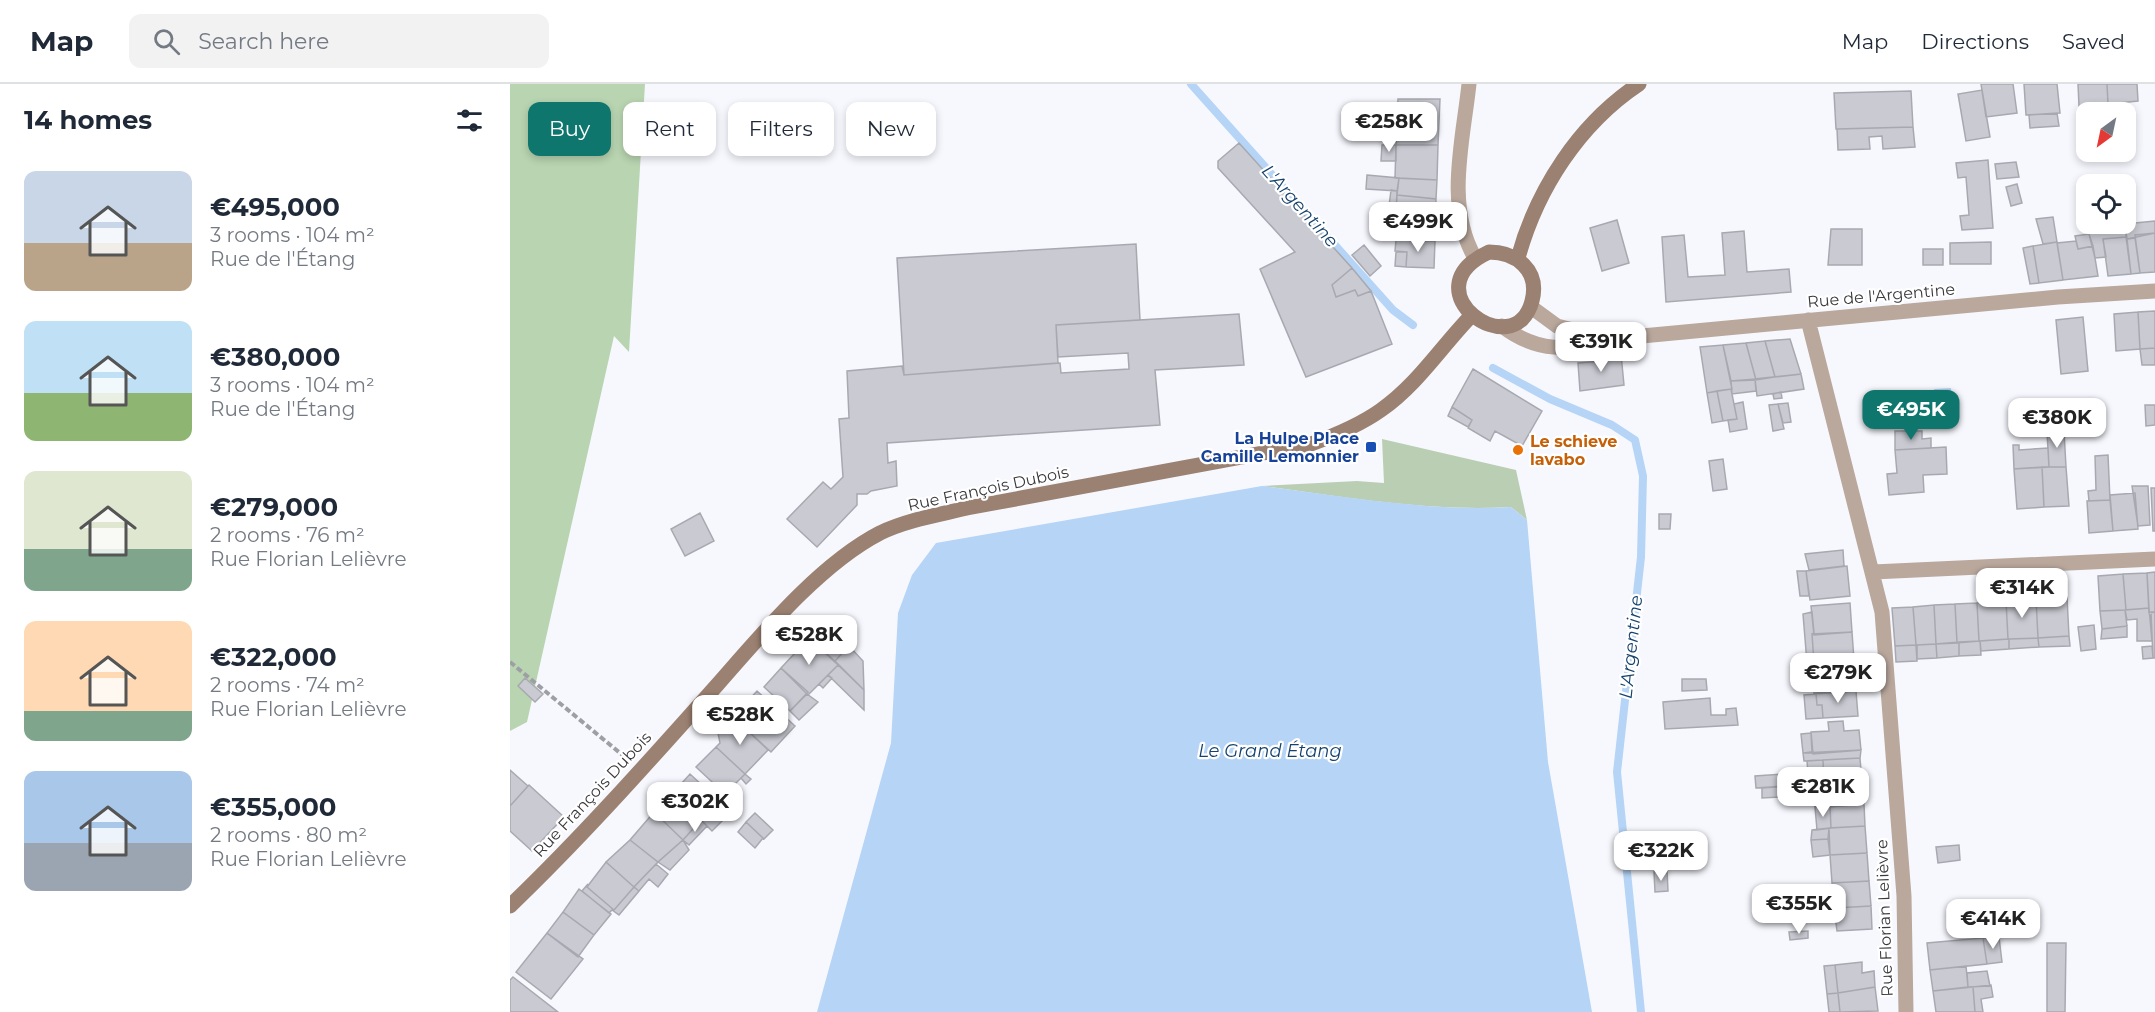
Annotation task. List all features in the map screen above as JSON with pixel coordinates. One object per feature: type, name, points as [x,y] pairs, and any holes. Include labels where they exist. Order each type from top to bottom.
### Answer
[{"type":"main road","points":[[1518,258],[1537,206],[1560,162],[1614,100],[1639,84]]},
{"type":"main road","points":[[1489,252],[1504,252],[1518,258],[1528,268],[1533,282],[1531,307],[1518,322],[1502,326],[1485,325],[1471,316],[1462,302],[1459,286],[1464,271],[1474,258],[1489,252]]},
{"type":"main road","name":"Rue François Dubois","points":[[510,906],[640,770],[765,629],[843,558],[880,534],[914,520],[967,508],[1311,444],[1350,429],[1383,409],[1408,387],[1471,316]]},
{"type":"street","points":[[1469,84],[1457,204],[1467,245],[1474,258]]},
{"type":"street","name":"Rue de l'Argentine","points":[[1502,326],[1522,341],[1560,348],[1576,348],[1610,339],[2155,291]]},
{"type":"street","name":"Rue de l'Argentine","points":[[1531,307],[1557,326],[1610,339]]},
{"type":"street","name":"Rue Florian Lelièvre","points":[[1808,320],[1882,612],[1904,896],[1906,1012]]},
{"type":"street","points":[[1873,572],[2155,559]]},
{"type":"path","points":[[510,662],[640,770]]},
{"type":"green space","points":[[510,84],[645,84],[644,102],[623,102],[623,156],[641,156],[629,352],[614,336],[527,722],[510,731]]},
{"type":"green space","points":[[1382,439],[1516,470],[1527,520],[1511,507],[1418,505],[1262,486],[1357,481],[1384,483]]},
{"type":"water","points":[[1951,388],[1953,421],[1937,422],[1934,389]]},
{"type":"water","name":"Le Grand Étang","points":[[1262,486],[1418,505],[1511,507],[1527,520],[1548,762],[1592,1012],[817,1012],[891,743],[898,613],[912,575],[936,543]]},
{"type":"building","points":[[1981,84],[2013,84],[2017,113],[1986,117]]},
{"type":"building","points":[[2024,84],[2057,84],[2060,113],[2026,115]]},
{"type":"building","points":[[2078,84],[2107,84],[2108,102],[2079,102]]},
{"type":"building","points":[[2107,84],[2137,84],[2138,101],[2108,102]]},
{"type":"building","points":[[1982,90],[1990,137],[1966,141],[1958,94]]},
{"type":"building","points":[[1911,91],[1913,127],[1836,129],[1834,93]]},
{"type":"building","points":[[1398,99],[1440,99],[1438,145],[1396,145]]},
{"type":"building","points":[[2057,113],[2059,126],[2030,128],[2029,115]]},
{"type":"building","points":[[1913,127],[1915,147],[1883,149],[1882,136],[1869,137],[1870,149],[1838,150],[1837,129]]},
{"type":"building","points":[[1239,143],[1352,268],[1332,285],[1336,297],[1355,290],[1358,296],[1371,291],[1392,344],[1306,377],[1260,269],[1295,252],[1218,168],[1218,161]]},
{"type":"building","points":[[1382,145],[1396,145],[1396,161],[1381,161]]},
{"type":"building","points":[[1396,145],[1438,145],[1437,180],[1395,178]]},
{"type":"building","points":[[1988,160],[1993,228],[1962,230],[1960,216],[1969,215],[1966,177],[1958,178],[1956,163]]},
{"type":"building","points":[[2016,162],[2019,177],[1997,179],[1995,164]]},
{"type":"building","points":[[1367,175],[1399,178],[1397,191],[1366,189]]},
{"type":"building","points":[[1399,178],[1437,180],[1436,199],[1397,195]]},
{"type":"building","points":[[2017,184],[2022,203],[2011,206],[2006,187]]},
{"type":"building","points":[[1391,190],[1397,191],[1395,240],[1378,239],[1379,206],[1389,206]]},
{"type":"building","points":[[1397,195],[1436,199],[1435,219],[1396,218]]},
{"type":"building","points":[[2053,217],[2057,242],[2043,244],[2036,219]]},
{"type":"building","points":[[1396,218],[1435,219],[1435,241],[1395,240]]},
{"type":"building","points":[[1617,220],[1629,263],[1602,271],[1590,228]]},
{"type":"building","points":[[2155,221],[2155,233],[2127,239],[2126,234],[2136,234],[2136,223]]},
{"type":"building","points":[[1831,229],[1862,229],[1862,265],[1828,265]]},
{"type":"building","points":[[1744,231],[1747,272],[1789,269],[1791,292],[1666,302],[1662,237],[1684,235],[1688,277],[1725,275],[1722,233]]},
{"type":"building","points":[[2155,233],[2155,272],[2140,273],[2135,235]]},
{"type":"building","points":[[2089,234],[2126,234],[2126,237],[2103,239],[2106,257],[2095,258]]},
{"type":"building","points":[[2089,234],[2093,246],[2078,249],[2075,236]]},
{"type":"building","points":[[2126,237],[2131,274],[2108,276],[2103,239]]},
{"type":"building","points":[[2135,238],[2140,273],[2131,274],[2127,239]]},
{"type":"building","points":[[1396,240],[1435,241],[1434,268],[1406,267],[1407,252],[1395,251]]},
{"type":"building","points":[[2076,241],[2078,249],[2093,246],[2098,276],[2063,280],[2057,243]]},
{"type":"building","points":[[1991,242],[1991,264],[1950,264],[1950,243]]},
{"type":"building","points":[[2057,242],[2063,280],[2039,283],[2033,246]]},
{"type":"building","points":[[1136,244],[1140,320],[1056,325],[1058,363],[904,375],[897,258]]},
{"type":"building","points":[[1364,245],[1381,266],[1370,276],[1352,255]]},
{"type":"building","points":[[2033,246],[2039,283],[2030,284],[2023,248]]},
{"type":"building","points":[[1923,249],[1943,249],[1943,265],[1923,265]]},
{"type":"building","points":[[1396,252],[1407,252],[1406,267],[1395,266]]},
{"type":"building","points":[[1352,268],[1371,291],[1358,296],[1355,290],[1336,297],[1332,285]]},
{"type":"building","points":[[2155,311],[2155,348],[2140,349],[2138,312]]},
{"type":"building","points":[[2138,312],[2140,349],[2116,351],[2114,314]]},
{"type":"building","points":[[1239,314],[1244,365],[1155,370],[1160,425],[887,443],[888,463],[896,461],[897,486],[871,491],[867,494],[857,494],[857,505],[817,547],[787,519],[823,482],[831,489],[843,477],[839,419],[849,418],[847,371],[902,366],[904,375],[1060,363],[1061,373],[1129,369],[1128,353],[1058,357],[1056,325]]},
{"type":"building","points":[[2083,317],[2088,371],[2061,374],[2056,320]]},
{"type":"building","points":[[1790,339],[1801,374],[1775,377],[1765,341]]},
{"type":"building","points":[[1765,341],[1775,377],[1756,380],[1746,343]]},
{"type":"building","points":[[1746,343],[1756,380],[1731,381],[1723,345]]},
{"type":"building","points":[[1723,345],[1732,389],[1707,393],[1700,347]]},
{"type":"building","points":[[2155,348],[2155,365],[2142,365],[2140,349]]},
{"type":"building","points":[[1621,354],[1624,385],[1580,391],[1578,363],[1603,361],[1602,356]]},
{"type":"building","points":[[1473,369],[1542,411],[1522,446],[1495,431],[1490,441],[1468,428],[1472,420],[1452,407]]},
{"type":"building","points":[[1801,374],[1804,389],[1757,396],[1755,379]]},
{"type":"building","points":[[1755,379],[1756,391],[1732,394],[1731,381]]},
{"type":"building","points":[[1731,389],[1737,419],[1723,421],[1717,391]]},
{"type":"building","points":[[1717,391],[1723,421],[1712,423],[1707,393]]},
{"type":"building","points":[[1781,392],[1782,398],[1774,399],[1773,394]]},
{"type":"building","points":[[1743,402],[1747,429],[1730,432],[1728,420],[1737,419],[1734,404]]},
{"type":"building","points":[[1788,403],[1791,422],[1783,423],[1778,404]]},
{"type":"building","points":[[1778,404],[1784,429],[1773,431],[1769,405]]},
{"type":"building","points":[[2145,405],[2155,405],[2155,425],[2146,426]]},
{"type":"building","points":[[1452,407],[1472,420],[1468,427],[1448,416]]},
{"type":"building","points":[[1895,431],[1922,431],[1922,439],[1931,438],[1931,448],[1895,450]]},
{"type":"building","points":[[2064,431],[2066,467],[2049,467],[2047,432]]},
{"type":"building","points":[[2013,445],[2019,445],[2019,450],[2048,448],[2049,467],[2014,469]]},
{"type":"building","points":[[1946,447],[1947,474],[1923,475],[1924,492],[1889,495],[1887,474],[1897,473],[1895,450]]},
{"type":"building","points":[[2108,455],[2110,500],[2089,501],[2088,491],[2096,490],[2095,456]]},
{"type":"building","points":[[1723,459],[1727,489],[1713,491],[1709,461]]},
{"type":"building","points":[[2042,467],[2044,507],[2017,509],[2014,469]]},
{"type":"building","points":[[2042,467],[2066,467],[2069,506],[2044,507]]},
{"type":"building","points":[[2132,486],[2148,486],[2150,525],[2138,526]]},
{"type":"building","points":[[2151,488],[2155,488],[2155,531],[2153,531]]},
{"type":"building","points":[[2135,493],[2138,529],[2113,531],[2110,495]]},
{"type":"building","points":[[2110,500],[2113,531],[2089,533],[2087,501]]},
{"type":"building","points":[[700,513],[714,541],[685,556],[671,529]]},
{"type":"building","points":[[1659,514],[1671,514],[1670,529],[1659,529]]},
{"type":"building","points":[[1843,550],[1844,566],[1809,570],[1805,554]]},
{"type":"building","points":[[1847,566],[1850,596],[1810,600],[1806,571]]},
{"type":"building","points":[[1797,571],[1806,571],[1809,596],[1800,596]]},
{"type":"building","points":[[2155,572],[2155,612],[2149,613],[2147,573]]},
{"type":"building","points":[[2147,573],[2149,608],[2126,610],[2123,574]]},
{"type":"building","points":[[2123,574],[2126,610],[2100,611],[2098,576]]},
{"type":"building","points":[[2067,597],[2069,636],[2038,638],[2036,599]]},
{"type":"building","points":[[2036,599],[2038,638],[2008,639],[2006,601]]},
{"type":"building","points":[[2006,601],[2008,639],[1979,641],[1977,603]]},
{"type":"building","points":[[1850,603],[1852,632],[1814,635],[1811,606]]},
{"type":"building","points":[[1977,603],[1979,641],[1957,643],[1955,604]]},
{"type":"building","points":[[1955,604],[1957,643],[1936,644],[1934,605]]},
{"type":"building","points":[[1934,605],[1936,644],[1916,645],[1913,607]]},
{"type":"building","points":[[1913,607],[1916,645],[1895,646],[1892,608]]},
{"type":"building","points":[[2149,608],[2152,641],[2137,641],[2137,619],[2127,620],[2125,610]]},
{"type":"building","points":[[2125,610],[2127,626],[2102,629],[2100,611]]},
{"type":"building","points":[[1812,612],[1814,663],[1807,663],[1803,614]]},
{"type":"building","points":[[2151,612],[2155,612],[2155,658],[2153,658]]},
{"type":"building","points":[[825,622],[849,646],[835,661],[809,638]]},
{"type":"building","points":[[2094,625],[2096,649],[2081,651],[2078,627]]},
{"type":"building","points":[[2127,626],[2127,637],[2101,639],[2102,629]]},
{"type":"building","points":[[1852,632],[1854,660],[1814,663],[1812,634]]},
{"type":"building","points":[[2069,636],[2070,646],[2039,647],[2038,638]]},
{"type":"building","points":[[809,638],[838,665],[808,695],[781,668]]},
{"type":"building","points":[[2038,638],[2039,647],[2009,649],[2009,639]]},
{"type":"building","points":[[2009,639],[2009,649],[1981,651],[1980,641]]},
{"type":"building","points":[[1980,641],[1981,655],[1959,656],[1959,642]]},
{"type":"building","points":[[1959,642],[1959,656],[1937,658],[1936,644]]},
{"type":"building","points":[[1936,644],[1937,658],[1917,659],[1917,645]]},
{"type":"building","points":[[1916,645],[1917,661],[1896,662],[1895,646]]},
{"type":"building","points":[[849,646],[863,661],[864,690],[835,661]]},
{"type":"building","points":[[2152,646],[2153,658],[2143,659],[2142,647]]},
{"type":"building","points":[[1852,660],[1853,673],[1815,675],[1814,663]]},
{"type":"building","points":[[838,665],[864,690],[864,710],[828,675]]},
{"type":"building","points":[[781,668],[808,692],[790,711],[764,687]]},
{"type":"building","points":[[828,675],[832,678],[823,688],[819,684]]},
{"type":"building","points":[[525,678],[543,694],[535,702],[518,686]]},
{"type":"building","points":[[1682,679],[1706,679],[1707,690],[1682,691]]},
{"type":"building","points":[[1854,681],[1855,691],[1814,694],[1814,682]]},
{"type":"building","points":[[757,691],[795,726],[771,752],[733,717]]},
{"type":"building","points":[[1856,691],[1858,716],[1823,718],[1822,705],[1817,705],[1816,693]]},
{"type":"building","points":[[807,694],[818,702],[799,720],[790,711]]},
{"type":"building","points":[[1816,694],[1817,705],[1822,705],[1823,718],[1806,719],[1804,695]]},
{"type":"building","points":[[1710,698],[1711,715],[1726,715],[1726,709],[1736,708],[1738,725],[1665,729],[1663,702]]},
{"type":"building","points":[[733,717],[768,750],[745,774],[716,747],[720,743],[718,733]]},
{"type":"building","points":[[1843,721],[1844,731],[1859,730],[1861,750],[1813,754],[1811,732],[1829,731],[1828,722]]},
{"type":"building","points":[[1811,733],[1812,752],[1803,753],[1801,734]]},
{"type":"building","points":[[716,747],[745,774],[725,794],[696,767]]},
{"type":"building","points":[[1861,750],[1860,758],[1804,761],[1803,753]]},
{"type":"building","points":[[1860,758],[1862,783],[1824,786],[1823,760]]},
{"type":"building","points":[[1823,760],[1824,783],[1809,785],[1807,761]]},
{"type":"building","points":[[510,770],[528,786],[510,806]]},
{"type":"building","points":[[690,774],[719,801],[701,820],[672,794]]},
{"type":"building","points":[[745,774],[751,779],[746,784],[741,778]]},
{"type":"building","points":[[1784,774],[1784,786],[1756,788],[1755,776]]},
{"type":"building","points":[[1824,783],[1824,786],[1830,785],[1830,807],[1815,807],[1813,784]]},
{"type":"building","points":[[1862,783],[1864,804],[1830,807],[1830,785]]},
{"type":"building","points":[[529,785],[564,817],[532,851],[510,831],[510,806]]},
{"type":"building","points":[[1803,785],[1803,796],[1762,798],[1762,788]]},
{"type":"building","points":[[672,793],[701,820],[683,840],[654,812]]},
{"type":"building","points":[[719,801],[724,806],[722,809],[728,815],[712,831],[701,820]]},
{"type":"building","points":[[1864,804],[1865,826],[1831,828],[1830,807]]},
{"type":"building","points":[[1815,807],[1830,807],[1831,828],[1817,830]]},
{"type":"building","points":[[654,812],[683,840],[658,862],[630,840]]},
{"type":"building","points":[[755,813],[773,830],[764,839],[746,822]]},
{"type":"building","points":[[701,820],[707,826],[689,845],[683,840]]},
{"type":"building","points":[[746,822],[763,838],[755,848],[738,832]]},
{"type":"building","points":[[1865,826],[1867,853],[1830,855],[1829,828]]},
{"type":"building","points":[[1829,828],[1828,839],[1811,840],[1812,830]]},
{"type":"building","points":[[1828,839],[1830,855],[1813,857],[1811,840]]},
{"type":"building","points":[[630,840],[658,862],[634,887],[606,862]]},
{"type":"building","points":[[683,840],[689,850],[670,870],[658,862]]},
{"type":"building","points":[[1959,845],[1960,860],[1938,863],[1936,847]]},
{"type":"building","points":[[1867,853],[1869,881],[1832,883],[1830,855]]},
{"type":"building","points":[[606,862],[634,887],[614,910],[587,887]]},
{"type":"building","points":[[656,864],[668,874],[658,887],[649,879],[639,891],[634,887]]},
{"type":"building","points":[[1667,871],[1668,891],[1655,892],[1654,872]]},
{"type":"building","points":[[1869,881],[1871,906],[1834,908],[1832,883]]},
{"type":"building","points":[[588,884],[587,887],[614,910],[634,887],[639,891],[619,915],[612,910],[609,913],[582,891]]},
{"type":"building","points":[[579,889],[611,914],[594,935],[563,912]]},
{"type":"building","points":[[1871,906],[1872,929],[1837,931],[1834,908]]},
{"type":"building","points":[[563,912],[594,935],[578,957],[547,933]]},
{"type":"building","points":[[1808,931],[1808,938],[1790,940],[1789,932]]},
{"type":"building","points":[[547,933],[583,959],[551,999],[516,972]]},
{"type":"building","points":[[1999,937],[2002,962],[1987,964],[1983,938]]},
{"type":"building","points":[[1983,938],[1987,964],[1930,970],[1927,943]]},
{"type":"building","points":[[2047,943],[2066,943],[2065,1012],[2047,1012]]},
{"type":"building","points":[[1862,962],[1862,973],[1874,971],[1875,987],[1838,993],[1835,965]]},
{"type":"building","points":[[1835,965],[1838,993],[1827,994],[1824,966]]},
{"type":"building","points":[[1966,966],[1968,987],[1933,991],[1930,970]]},
{"type":"building","points":[[1987,971],[1990,986],[1968,987],[1967,973]]},
{"type":"building","points":[[513,977],[558,1012],[510,1012],[510,980]]},
{"type":"building","points":[[1991,985],[1993,997],[1981,999],[1983,1012],[1975,1012],[1973,987]]},
{"type":"building","points":[[1875,987],[1878,1011],[1840,1012],[1838,993]]},
{"type":"building","points":[[1973,987],[1975,1012],[1936,1012],[1933,991]]},
{"type":"building","points":[[1838,993],[1840,1012],[1829,1012],[1827,994]]},
{"type":"waterway","name":"L'Argentine","points":[[1191,84],[1393,310],[1413,325]]},
{"type":"waterway","name":"L'Argentine","points":[[1493,368],[1550,399],[1612,425],[1635,440],[1643,476],[1641,557],[1617,772],[1641,1012]]},
{"type":"place","name":"La Hulpe Place Camille Lemonnier","points":[[1371,447]]},
{"type":"place","name":"Le schieve lavabo","points":[[1518,450]]}]
